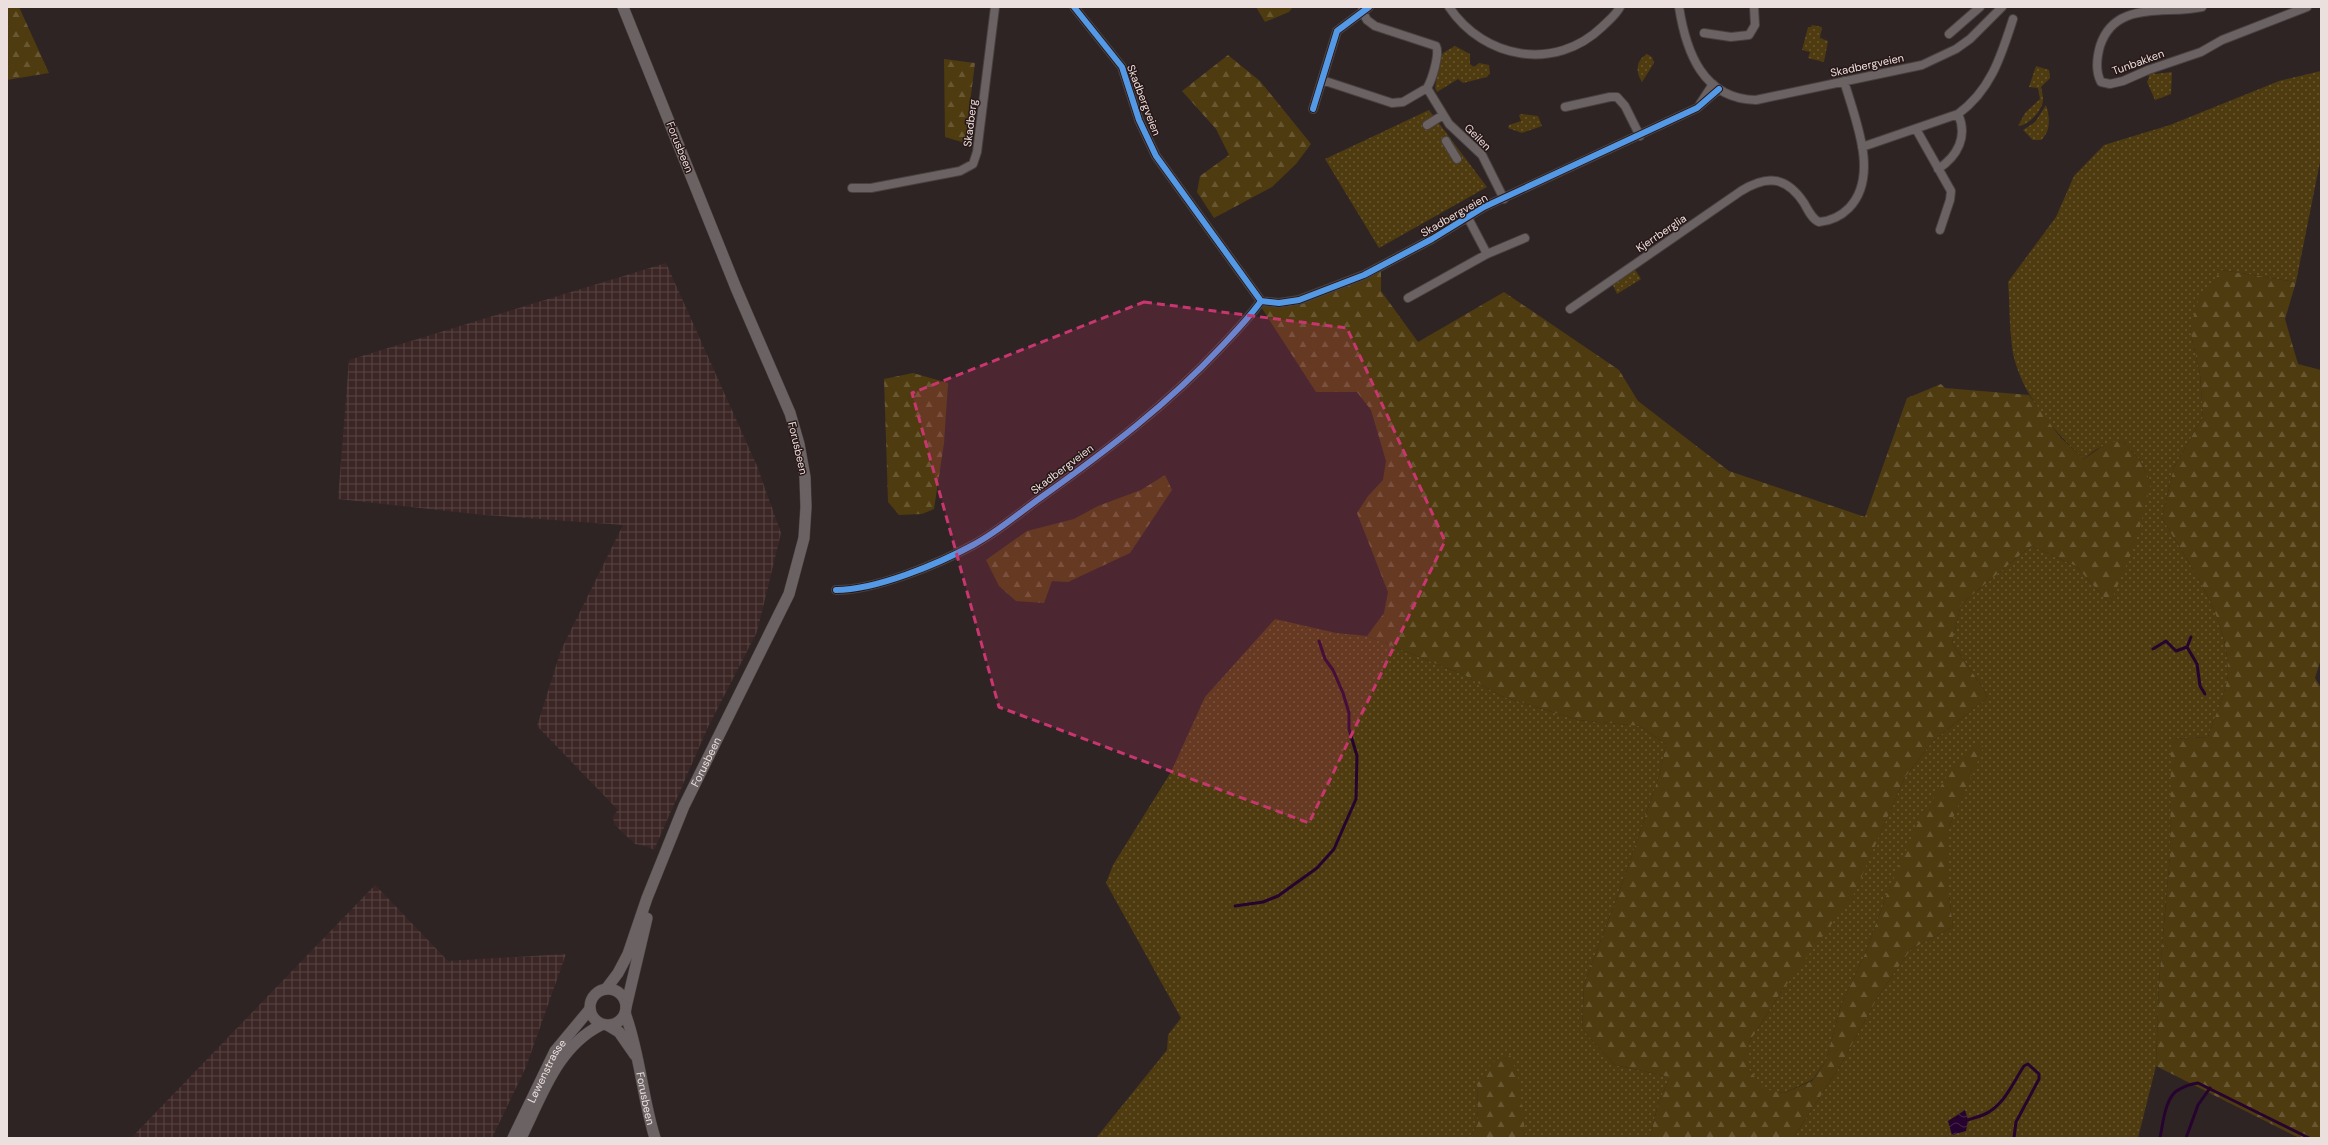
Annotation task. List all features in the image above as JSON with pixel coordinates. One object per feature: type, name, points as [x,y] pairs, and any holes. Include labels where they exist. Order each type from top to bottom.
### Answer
[{"type":"main road","name":"Forusbeen","points":[[606,989],[623,965],[646,898],[652,889],[684,806],[788,594],[804,538],[806,500],[805,477],[799,444],[790,413],[736,288],[623,7]]},
{"type":"main road","name":"Forusbeen","points":[[652,889],[651,900],[626,1010],[635,1042],[644,1098],[655,1138]]},
{"type":"main road","points":[[606,989],[618,992],[622,996],[626,1010],[622,1019],[605,1025],[591,1016],[590,1009],[595,994],[606,989]]},
{"type":"main road","name":"Løwenstrasse","points":[[513,1138],[555,1051],[590,1009]]},
{"type":"main road","name":"Forusbeen","points":[[605,1025],[623,1037],[637,1059]]},
{"type":"main road","name":"Løwenstrasse","points":[[522,1138],[558,1063],[582,1035],[605,1025]]},
{"type":"street","name":"Skadberg","points":[[852,188],[871,188],[960,171],[973,164],[977,152],[995,7]]},
{"type":"street","name":"Skadbergveien","points":[[1074,7],[1122,67],[1139,120],[1156,156],[1261,301],[1279,303],[1299,300],[1364,275],[1432,239],[1467,216],[1697,108],[1716,87],[1737,98],[1756,100],[1922,65],[1941,57],[1970,39],[2002,7]]},
{"type":"street","points":[[1449,7],[1465,28],[1489,44],[1503,50],[1541,54],[1562,51],[1584,42],[1597,32],[1620,7]]},
{"type":"street","points":[[1679,7],[1686,40],[1694,61],[1701,73],[1716,87]]},
{"type":"street","points":[[1704,33],[1735,38],[1749,35],[1754,25],[1754,7]]},
{"type":"street","points":[[1949,34],[1980,7]]},
{"type":"street","name":"Tunbakken","points":[[2202,7],[2148,9],[2120,15],[2109,26],[2102,41],[2097,70],[2100,82],[2110,84],[2123,81],[2148,70],[2201,52],[2222,40],[2307,7]]},
{"type":"street","points":[[1313,109],[1337,31],[1366,9],[1375,26],[1436,46],[1438,50],[1427,88],[1403,102],[1392,103],[1322,80]]},
{"type":"street","points":[[1844,81],[1862,147],[1958,114],[1978,96],[1992,76],[2013,19]]},
{"type":"street","name":"Geilen","points":[[1427,88],[1443,115],[1456,131],[1482,155],[1504,199]]},
{"type":"street","points":[[1566,107],[1610,97],[1617,97],[1625,106],[1640,136]]},
{"type":"street","points":[[1938,168],[1954,156],[1958,147],[1963,130],[1958,114]]},
{"type":"street","points":[[1427,125],[1443,115]]},
{"type":"street","points":[[1916,128],[1951,194],[1940,230]]},
{"type":"street","points":[[1446,141],[1457,159]]},
{"type":"street","name":"Kjerrberglia","points":[[1570,309],[1741,191],[1760,181],[1768,180],[1782,183],[1793,189],[1816,221],[1830,221],[1841,215],[1850,207],[1863,187],[1864,166],[1862,147]]},
{"type":"street","points":[[1467,216],[1487,254]]},
{"type":"street","points":[[1408,298],[1487,254],[1524,238]]},
{"type":"street","name":"Skadbergveien","points":[[836,590],[858,589],[920,568],[974,545],[1068,478],[1156,410],[1203,366],[1261,301]]},
{"type":"highlighted area","points":[[1144,302],[1347,328],[1445,541],[1309,823],[999,707],[912,393]]},
{"type":"shaded area","points":[[666,263],[757,466],[781,533],[757,632],[709,725],[654,850],[646,846],[635,844],[614,824],[613,816],[618,810],[537,726],[561,650],[623,525],[484,515],[338,499],[349,360]]},
{"type":"shaded area","points":[[375,885],[448,961],[566,954],[526,1067],[492,1138],[133,1138],[133,1136]]},
{"type":"green space","points":[[7,7],[19,7],[49,73],[7,80]]},
{"type":"green space","points":[[1256,7],[1293,7],[1289,12],[1265,22]]},
{"type":"green space","points":[[1812,25],[1822,27],[1820,38],[1828,41],[1824,62],[1808,58],[1810,52],[1802,50],[1808,27],[1811,27]]},
{"type":"green space","points":[[1455,46],[1470,54],[1470,64],[1474,67],[1479,63],[1489,65],[1490,73],[1487,77],[1463,83],[1458,79],[1437,92],[1435,88],[1440,57],[1443,53]]},
{"type":"green space","points":[[1647,54],[1652,57],[1654,63],[1642,82],[1638,74],[1638,66],[1643,57]]},
{"type":"green space","points":[[1228,55],[1260,81],[1311,144],[1296,164],[1272,187],[1214,218],[1197,192],[1200,176],[1229,155],[1216,129],[1182,91]]},
{"type":"green space","points":[[944,59],[975,63],[965,143],[945,137]]},
{"type":"green space","points":[[2036,66],[2049,70],[2050,78],[2041,87],[2043,98],[2038,113],[2026,123],[2018,126],[2025,113],[2040,99],[2038,88],[2029,87]]},
{"type":"green space","points":[[2152,71],[2155,74],[2172,72],[2171,94],[2155,100],[2147,82],[2149,77],[2148,74]]},
{"type":"green space","points":[[2321,71],[2321,157],[2296,282],[2222,270],[2190,330],[2200,374],[2203,417],[2174,467],[2162,518],[2206,592],[2214,611],[2222,631],[2226,652],[2228,678],[2208,737],[2172,739],[2170,855],[2159,982],[2156,1066],[2138,1138],[1793,1138],[1839,1068],[1879,995],[1911,949],[1953,927],[1949,894],[1949,827],[1983,747],[1887,894],[1865,954],[1841,1005],[1826,1061],[1812,1080],[1784,1093],[1764,1090],[1748,1068],[1748,1044],[1781,992],[1815,944],[1880,834],[1905,777],[1933,741],[1987,698],[1985,691],[1952,643],[1961,604],[2031,546],[2076,566],[2110,604],[2151,483],[2140,460],[2122,441],[2111,443],[2102,447],[2084,459],[2051,425],[2031,398],[2017,368],[2013,353],[2008,282],[2056,217],[2074,176],[2104,145],[2170,125],[2279,81]]},
{"type":"green space","points":[[2046,105],[2049,119],[2047,133],[2041,140],[2033,140],[2023,130],[2035,122]]},
{"type":"green space","points":[[1429,110],[1487,187],[1379,248],[1325,159]]},
{"type":"green space","points":[[1519,115],[1538,116],[1542,126],[1522,133],[1508,128],[1509,125],[1521,121]]},
{"type":"green space","points":[[1381,268],[1381,291],[1418,342],[1504,292],[1619,370],[1638,401],[1729,471],[1865,517],[1907,398],[1941,384],[1945,388],[2029,395],[2060,437],[2084,459],[2108,442],[2122,441],[2140,460],[2151,483],[2136,542],[2110,604],[2076,566],[2031,546],[1961,604],[1952,643],[1985,691],[1987,698],[1933,741],[1905,777],[1854,894],[1781,992],[1748,1044],[1748,1068],[1764,1089],[1784,1093],[1812,1081],[1826,1061],[1841,1005],[1865,954],[1887,894],[1918,823],[1954,765],[1979,743],[1983,747],[1981,754],[1949,827],[1949,894],[1953,927],[1911,949],[1879,995],[1839,1068],[1793,1138],[1650,1138],[1658,1104],[1670,1077],[1615,1065],[1582,1029],[1584,985],[1626,873],[1660,773],[1666,744],[1639,726],[1578,720],[1501,696],[1464,675],[1367,636],[1384,613],[1388,592],[1357,513],[1368,496],[1383,480],[1386,461],[1371,410],[1357,392],[1316,392],[1261,307]]},
{"type":"green space","points":[[1634,268],[1641,279],[1617,294],[1612,283]]},
{"type":"green space","points":[[2222,270],[2296,282],[2285,319],[2298,364],[2321,370],[2321,659],[2315,678],[2321,688],[2321,1138],[2299,1138],[2156,1066],[2159,982],[2170,855],[2171,739],[2208,737],[2228,678],[2226,652],[2222,631],[2214,611],[2206,592],[2162,518],[2174,467],[2203,417],[2200,374],[2190,330],[2199,298]]},
{"type":"green space","points":[[913,373],[948,383],[944,443],[934,509],[922,514],[899,515],[888,502],[884,379]]},
{"type":"green space","points":[[1165,475],[1172,490],[1130,553],[1068,582],[1052,581],[1044,603],[1016,601],[999,586],[986,560],[1027,531],[1074,519],[1098,506],[1141,490]]},
{"type":"green space","points":[[1275,619],[1336,633],[1367,636],[1464,675],[1501,696],[1578,720],[1639,726],[1666,744],[1660,773],[1626,873],[1584,985],[1582,1029],[1615,1065],[1670,1077],[1658,1104],[1650,1138],[1522,1138],[1525,1132],[1477,1083],[1478,1123],[1470,1138],[1096,1138],[1167,1050],[1168,1035],[1181,1018],[1106,883],[1113,865],[1171,772],[1205,697]]},
{"type":"green space","points":[[1510,1055],[1518,1076],[1525,1132],[1522,1138],[1470,1138],[1478,1123],[1477,1083],[1493,1062]]},
{"type":"water","points":[[1965,1110],[1968,1120],[1966,1131],[1952,1135],[1948,1121]]},
{"type":"waterway","points":[[2191,637],[2187,647],[2197,664],[2200,686],[2205,694]]},
{"type":"waterway","points":[[1235,906],[1263,902],[1278,896],[1317,868],[1334,849],[1356,799],[1357,756],[1349,729],[1349,713],[1343,693],[1333,670],[1325,659],[1319,641]]},
{"type":"waterway","points":[[2153,649],[2166,641],[2176,651],[2187,647]]},
{"type":"waterway","points":[[1968,1120],[1983,1115],[1997,1106],[2007,1094],[2024,1066],[2028,1064],[2039,1074],[2039,1079],[2016,1122],[2014,1138]]},
{"type":"waterway","points":[[2160,1138],[2166,1110],[2171,1097],[2175,1092],[2182,1088],[2198,1083],[2309,1138]]},
{"type":"waterway","points":[[2186,1138],[2198,1105],[2210,1088]]},
{"type":"cycle path","points":[[1074,7],[1122,67],[1139,120],[1156,156],[1261,301],[1279,303],[1299,300],[1364,275],[1432,239],[1484,207],[1697,108],[1719,89]]},
{"type":"cycle path","points":[[1313,109],[1337,31],[1369,7]]},
{"type":"cycle path","points":[[836,590],[869,586],[906,575],[959,552],[991,534],[1090,462],[1136,426],[1201,368],[1247,319],[1261,301]]}]
